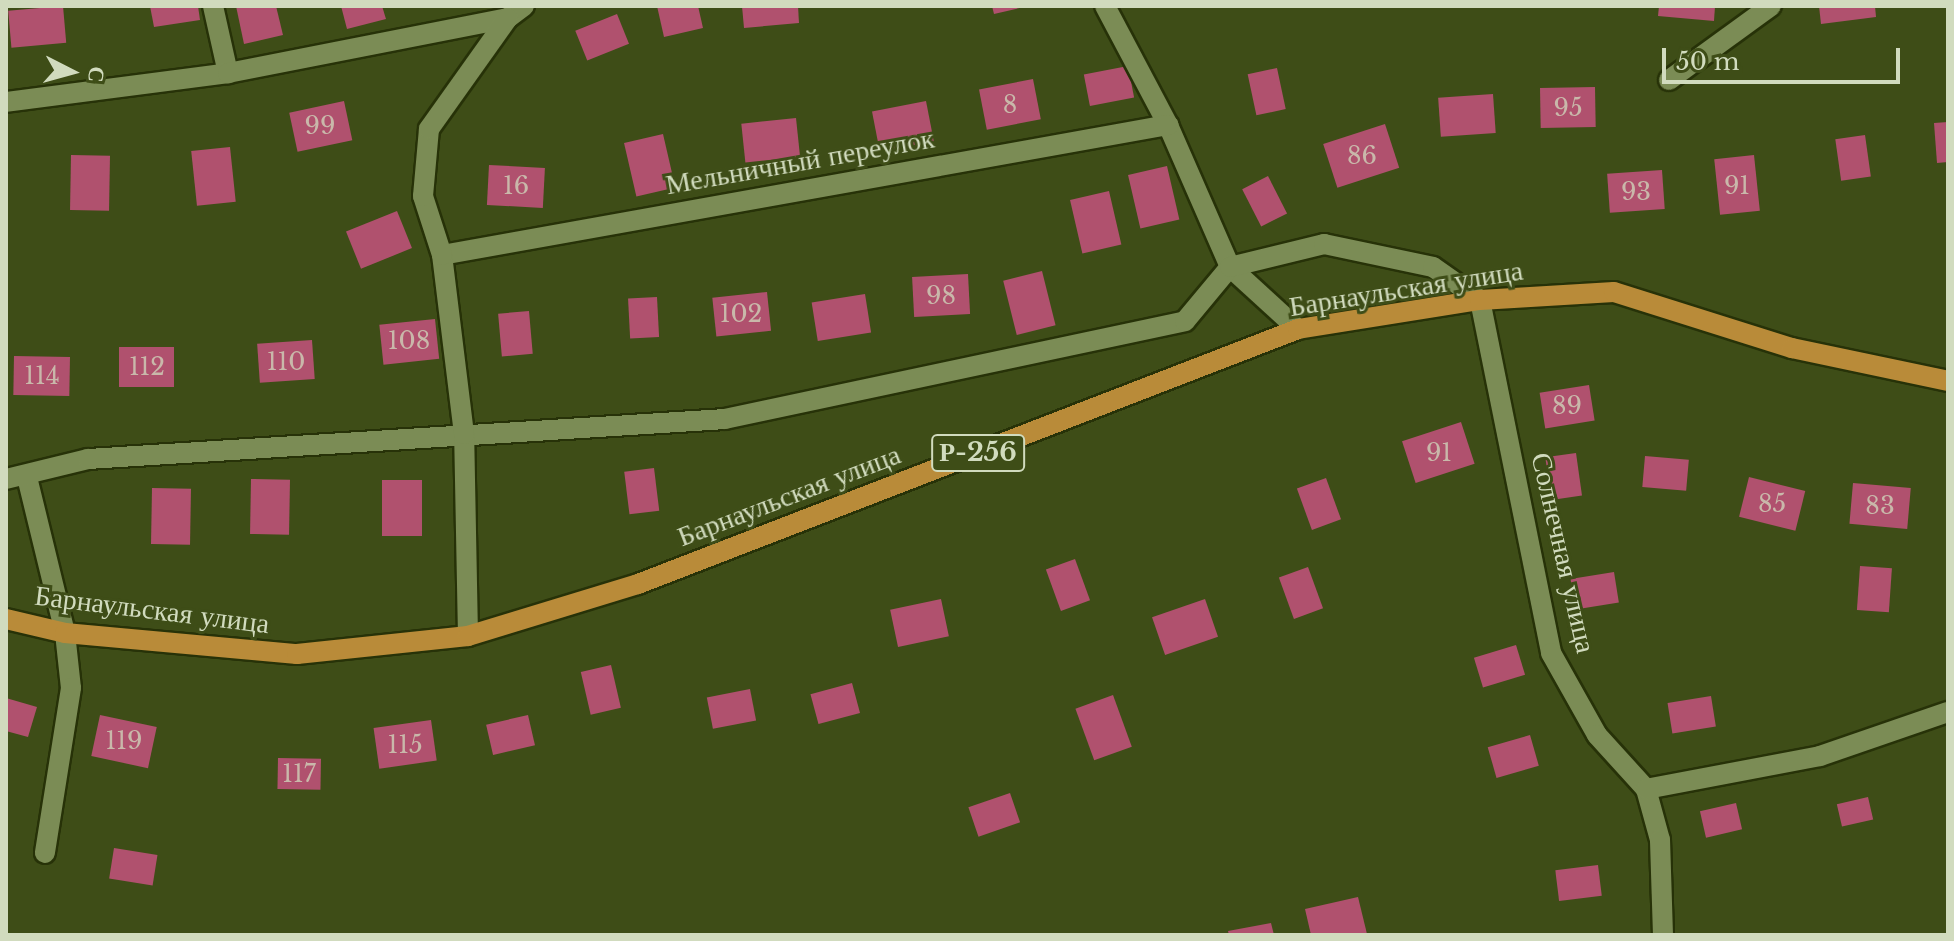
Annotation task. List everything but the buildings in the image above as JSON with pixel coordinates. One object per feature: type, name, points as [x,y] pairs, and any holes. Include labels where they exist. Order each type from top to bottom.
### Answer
[{"type":"main road","name":"Барнаульская улица","points":[[6,619],[65,633],[297,654],[468,636],[638,584],[1298,329],[1480,300],[1614,292],[1792,348],[1948,381]]},
{"type":"street","points":[[213,6],[228,73]]},
{"type":"street","points":[[1105,6],[1168,125],[1230,267],[1298,329]]},
{"type":"street","points":[[1669,80],[1771,6]]},
{"type":"street","points":[[6,102],[228,73],[516,12]]},
{"type":"street","points":[[468,636],[464,434],[442,255],[423,196],[429,129],[516,12]]},
{"type":"street","name":"Мельничный переулок","points":[[442,255],[1168,125]]},
{"type":"street","points":[[6,479],[27,477],[88,459],[725,419],[1185,321],[1230,267],[1324,244],[1433,267],[1480,300]]},
{"type":"street","name":"Солнечная улица","points":[[1480,300],[1551,653],[1597,735],[1646,789],[1660,840],[1663,935]]},
{"type":"street","points":[[27,477],[65,633],[71,688],[45,853]]},
{"type":"street","points":[[1646,789],[1820,756],[1948,712]]}]
